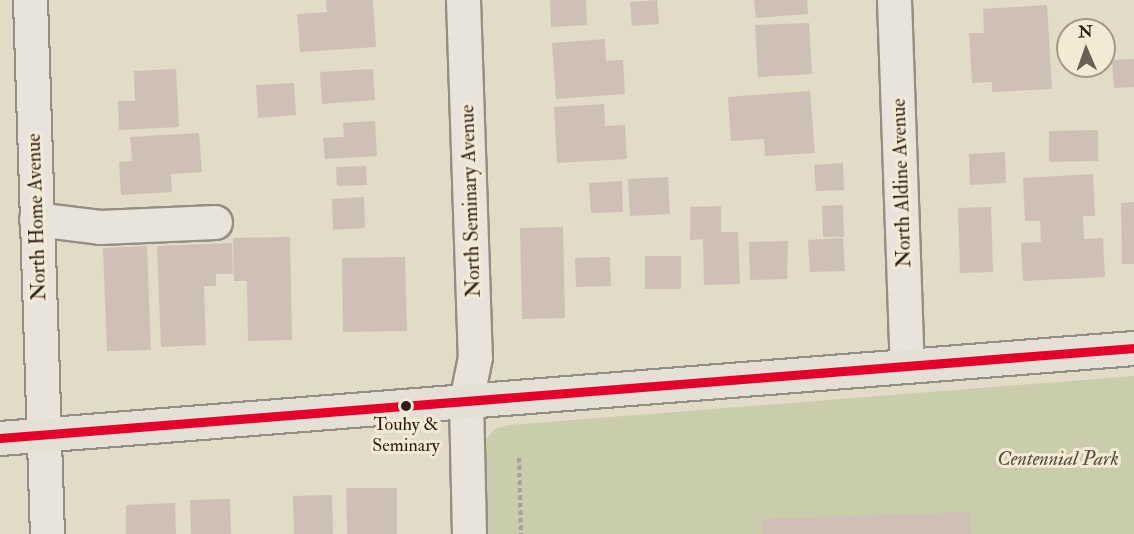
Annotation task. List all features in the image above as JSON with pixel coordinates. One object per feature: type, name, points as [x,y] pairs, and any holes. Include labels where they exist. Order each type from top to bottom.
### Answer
[{"type":"main road","points":[[0,438],[1134,348]]},
{"type":"street","name":"North Home Avenue","points":[[30,0],[47,534]]},
{"type":"street","name":"North Seminary Avenue","points":[[463,0],[475,357],[466,401],[469,534]]},
{"type":"street","name":"North Aldine Avenue","points":[[894,0],[907,366]]},
{"type":"street","points":[[36,219],[100,227],[215,222]]},
{"type":"path","points":[[519,458],[520,534]]},
{"type":"green space","name":"Centennial Park","points":[[1134,376],[1134,534],[481,534],[479,447],[495,429],[509,425]]},
{"type":"building","points":[[326,0],[373,0],[376,47],[300,52],[297,14],[327,12]]},
{"type":"building","points":[[550,0],[586,0],[587,25],[551,27]]},
{"type":"building","points":[[657,0],[659,24],[632,26],[630,2]]},
{"type":"building","points":[[754,0],[807,0],[808,14],[756,18]]},
{"type":"building","points":[[1047,5],[1052,89],[992,92],[992,82],[972,83],[969,33],[984,33],[983,9]]},
{"type":"building","points":[[809,23],[812,74],[758,77],[755,25]]},
{"type":"building","points":[[605,39],[606,61],[623,60],[625,94],[556,99],[552,43]]},
{"type":"building","points":[[1134,59],[1134,87],[1114,88],[1116,60]]},
{"type":"building","points":[[176,69],[179,127],[119,130],[118,101],[135,101],[134,71]]},
{"type":"building","points":[[373,69],[375,100],[322,104],[320,72]]},
{"type":"building","points":[[294,83],[296,115],[258,118],[256,85]]},
{"type":"building","points":[[810,91],[815,153],[765,156],[764,139],[731,141],[728,97]]},
{"type":"building","points":[[604,104],[605,126],[625,125],[627,159],[557,163],[554,107]]},
{"type":"building","points":[[375,121],[377,156],[325,159],[323,138],[344,137],[343,123]]},
{"type":"building","points":[[1098,130],[1098,161],[1049,162],[1049,131]]},
{"type":"building","points":[[199,133],[202,172],[171,174],[172,192],[121,195],[119,162],[132,161],[130,137]]},
{"type":"building","points":[[1005,152],[1006,183],[970,185],[969,154]]},
{"type":"building","points":[[843,163],[844,190],[816,191],[814,165]]},
{"type":"building","points":[[366,166],[367,185],[337,186],[336,167]]},
{"type":"building","points":[[1093,174],[1095,216],[1083,216],[1084,239],[1103,238],[1105,277],[1023,281],[1021,243],[1041,242],[1040,221],[1025,221],[1023,178]]},
{"type":"building","points":[[668,177],[670,214],[630,216],[628,179]]},
{"type":"building","points":[[622,181],[623,212],[591,213],[589,183]]},
{"type":"building","points":[[364,197],[365,228],[333,230],[332,199]]},
{"type":"building","points":[[1134,202],[1134,264],[1122,264],[1121,203]]},
{"type":"building","points":[[843,205],[844,237],[823,237],[822,206]]},
{"type":"building","points":[[721,206],[721,232],[738,232],[740,284],[704,285],[703,239],[690,240],[690,207]]},
{"type":"building","points":[[991,207],[993,272],[960,273],[958,208]]},
{"type":"building","points":[[563,227],[565,318],[522,319],[520,228]]},
{"type":"building","points":[[290,237],[292,340],[248,341],[247,281],[234,281],[233,238]]},
{"type":"building","points":[[843,238],[845,271],[810,272],[808,240]]},
{"type":"building","points":[[788,241],[787,279],[750,280],[749,242]]},
{"type":"building","points":[[232,243],[233,274],[216,274],[216,286],[204,286],[206,345],[161,347],[157,246]]},
{"type":"building","points":[[147,246],[151,350],[107,351],[103,248]]},
{"type":"building","points":[[645,256],[681,256],[681,289],[645,289]]},
{"type":"building","points":[[405,257],[407,331],[343,332],[342,258]]},
{"type":"building","points":[[610,257],[611,286],[576,287],[575,258]]},
{"type":"building","points":[[346,488],[397,488],[397,534],[347,534]]},
{"type":"building","points":[[332,495],[333,534],[294,534],[293,496]]},
{"type":"building","points":[[230,499],[231,534],[191,534],[190,500]]},
{"type":"building","points":[[175,503],[176,534],[126,534],[126,505]]},
{"type":"building","points":[[970,512],[971,534],[763,534],[762,519]]},
{"type":"transit line","points":[[0,438],[1134,348]]},
{"type":"place","name":"Touhy & Seminary","points":[[406,406]]}]
